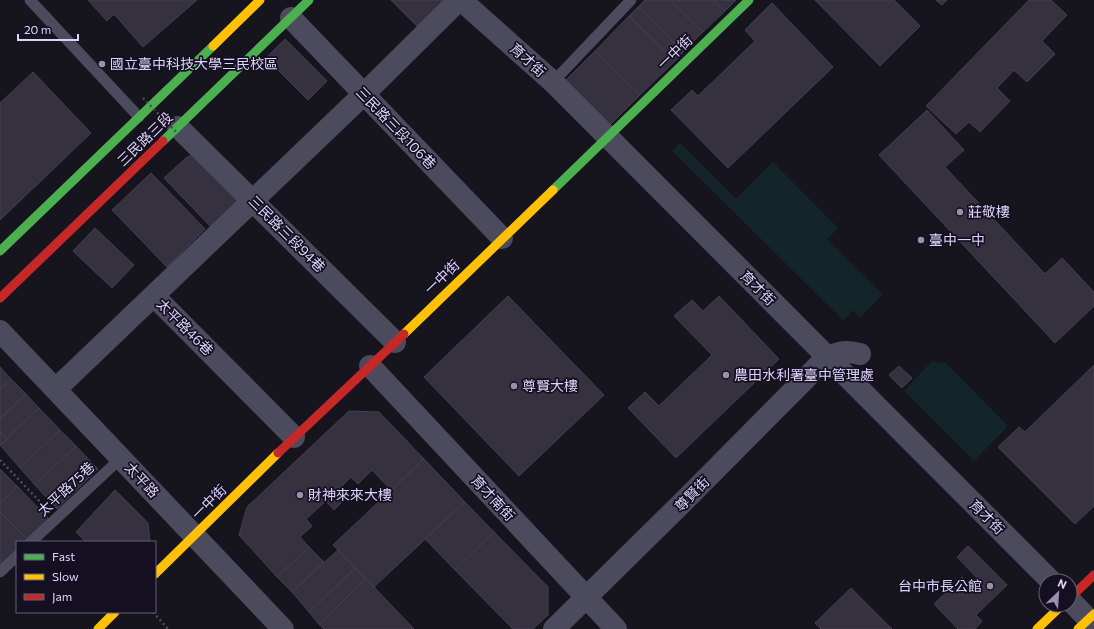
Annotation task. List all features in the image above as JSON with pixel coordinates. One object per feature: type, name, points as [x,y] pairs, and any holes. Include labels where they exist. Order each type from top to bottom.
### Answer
[{"type":"street","name":"三民路三段","points":[[0,251],[260,0]]},
{"type":"street","name":"三民路三段","points":[[0,298],[179,132],[309,0]]},
{"type":"street","name":"育才街","points":[[460,0],[552,82],[1043,573]]},
{"type":"street","points":[[154,296],[460,0]]},
{"type":"street","name":"一中街","points":[[156,573],[294,437],[396,342],[749,0]]},
{"type":"street","name":"三民路三段106巷","points":[[291,18],[502,238]]},
{"type":"street","name":"三民路三段94巷","points":[[179,132],[254,200],[396,342]]},
{"type":"street","name":"太平路46巷","points":[[56,390],[154,296],[294,437]]},
{"type":"street","name":"太平路","points":[[0,331],[283,629]]},
{"type":"street","points":[[827,357],[840,351],[851,351],[860,354]]},
{"type":"street","name":"尊賢街","points":[[554,629],[827,357]]},
{"type":"street","name":"育才南街","points":[[370,366],[616,629]]},
{"type":"street","points":[[1078,591],[1094,575]]},
{"type":"street","points":[[1078,609],[1087,621]]},
{"type":"street","points":[[98,629],[114,613]]},
{"type":"street","points":[[1037,629],[1054,613]]},
{"type":"lane","points":[[30,0],[139,117]]},
{"type":"lane","points":[[552,82],[631,0]]},
{"type":"lane","name":"太平路75巷","points":[[32,541],[121,458]]},
{"type":"lane","points":[[0,572],[16,557]]},
{"type":"path","points":[[143,98],[179,132]]},
{"type":"path","points":[[0,460],[56,518]]},
{"type":"path","points":[[154,613],[168,629]]},
{"type":"shaded area","points":[[680,143],[736,199],[773,162],[838,228],[827,239],[883,294],[860,318],[853,310],[843,320],[672,151]]},
{"type":"shaded area","points":[[932,361],[946,363],[1008,426],[974,461],[904,391]]},
{"type":"building","points":[[88,0],[197,0],[143,47],[114,14],[107,21]]},
{"type":"building","points":[[391,0],[444,0],[417,26]]},
{"type":"building","points":[[645,0],[670,0],[703,32],[683,52],[638,7]]},
{"type":"building","points":[[670,0],[713,0],[725,11],[703,32]]},
{"type":"building","points":[[713,0],[736,0],[725,11]]},
{"type":"building","points":[[815,0],[894,0],[920,26],[880,66]]},
{"type":"building","points":[[936,0],[947,0],[942,5]]},
{"type":"building","points":[[1029,0],[1051,0],[1067,15],[1042,41],[1055,54],[1027,82],[1014,70],[997,88],[1010,101],[980,132],[969,122],[956,134],[926,106]]},
{"type":"building","points":[[772,3],[833,67],[728,168],[671,110],[692,90],[698,96],[755,41],[745,30]]},
{"type":"building","points":[[638,7],[683,52],[675,61],[629,16]]},
{"type":"building","points":[[629,16],[675,61],[640,95],[595,51]]},
{"type":"building","points":[[285,39],[327,81],[308,100],[266,58]]},
{"type":"building","points":[[595,51],[640,95],[610,125],[565,81]]},
{"type":"building","points":[[33,72],[91,133],[0,220],[0,103]]},
{"type":"building","name":"莊敬樓","points":[[927,110],[964,150],[945,167],[1045,274],[1062,258],[1094,292],[1094,306],[1055,343],[879,155]]},
{"type":"building","points":[[198,152],[243,197],[211,227],[164,178],[186,158]]},
{"type":"building","points":[[151,173],[205,229],[167,267],[112,210]]},
{"type":"building","points":[[95,228],[134,265],[112,288],[73,251]]},
{"type":"building","name":"尊賢大樓","points":[[508,296],[604,395],[519,476],[424,377]]},
{"type":"building","name":"農田水利署臺中管理處","points":[[719,296],[779,359],[676,458],[628,408],[645,392],[659,406],[712,355],[674,316],[692,300],[703,311]]},
{"type":"building","points":[[1094,365],[1094,506],[1075,524],[998,447],[1019,427],[1025,432]]},
{"type":"building","points":[[899,366],[912,378],[902,388],[889,375]]},
{"type":"building","points":[[0,367],[11,379],[0,390]]},
{"type":"building","points":[[11,379],[26,394],[0,419],[0,390]]},
{"type":"building","points":[[26,394],[39,408],[7,439],[0,432],[0,419]]},
{"type":"building","points":[[39,408],[60,430],[20,468],[0,445]]},
{"type":"building","name":"財神來來大樓","points":[[349,411],[379,412],[424,459],[391,490],[372,470],[358,484],[351,477],[337,491],[345,499],[334,510],[326,501],[306,519],[312,526],[300,537],[309,547],[277,577],[239,535],[247,507]]},
{"type":"building","points":[[60,430],[76,446],[35,485],[20,468]]},
{"type":"building","points":[[0,432],[7,439],[0,445]]},
{"type":"building","points":[[76,446],[98,469],[57,509],[35,485]]},
{"type":"building","points":[[424,459],[465,502],[374,587],[333,545]]},
{"type":"building","points":[[0,469],[17,486],[0,503]]},
{"type":"building","points":[[17,486],[49,519],[28,540],[0,512],[0,503]]},
{"type":"building","points":[[115,490],[148,523],[150,541],[85,541],[76,532]]},
{"type":"building","points":[[465,502],[494,532],[455,570],[425,539]]},
{"type":"building","points":[[0,512],[28,540],[16,541],[16,551],[2,565],[0,563]]},
{"type":"building","points":[[494,532],[548,587],[548,615],[533,629],[513,629],[455,570]]},
{"type":"building","name":"台中市長公館","points":[[968,546],[1007,585],[976,615],[982,621],[975,629],[958,629],[934,604],[962,577],[972,588],[980,581],[957,557]]},
{"type":"building","points":[[309,547],[324,562],[292,592],[277,577]]},
{"type":"building","points":[[338,550],[355,568],[309,612],[292,592]]},
{"type":"building","points":[[355,568],[366,579],[319,624],[309,612]]},
{"type":"building","points":[[366,579],[414,629],[324,629],[319,624]]},
{"type":"building","points":[[851,588],[892,629],[821,629],[815,623]]},
{"type":"traffic: fast","points":[[163,141],[309,0]]},
{"type":"traffic: fast","points":[[553,190],[749,0]]},
{"type":"traffic: fast","points":[[0,251],[213,46]]},
{"type":"traffic: slow","points":[[213,46],[260,0]]},
{"type":"traffic: slow","points":[[404,334],[553,190]]},
{"type":"traffic: slow","points":[[156,573],[278,453]]},
{"type":"traffic: slow","points":[[98,629],[114,613]]},
{"type":"traffic: slow","points":[[1037,629],[1054,613]]},
{"type":"traffic: slow","points":[[1078,629],[1094,614]]},
{"type":"traffic: jam","points":[[0,298],[163,141]]},
{"type":"traffic: jam","points":[[278,453],[404,334]]},
{"type":"traffic: jam","points":[[1078,590],[1094,575]]},
{"type":"place","name":"國立臺中科技大學三民校區","points":[[102,64]]},
{"type":"place","name":"莊敬樓","points":[[960,212]]},
{"type":"place","name":"臺中一中","points":[[921,240]]},
{"type":"place","name":"農田水利署臺中管理處","points":[[726,375]]},
{"type":"place","name":"尊賢大樓","points":[[514,386]]},
{"type":"place","name":"財神來來大樓","points":[[300,495]]},
{"type":"place","name":"台中市長公館","points":[[990,586]]}]
